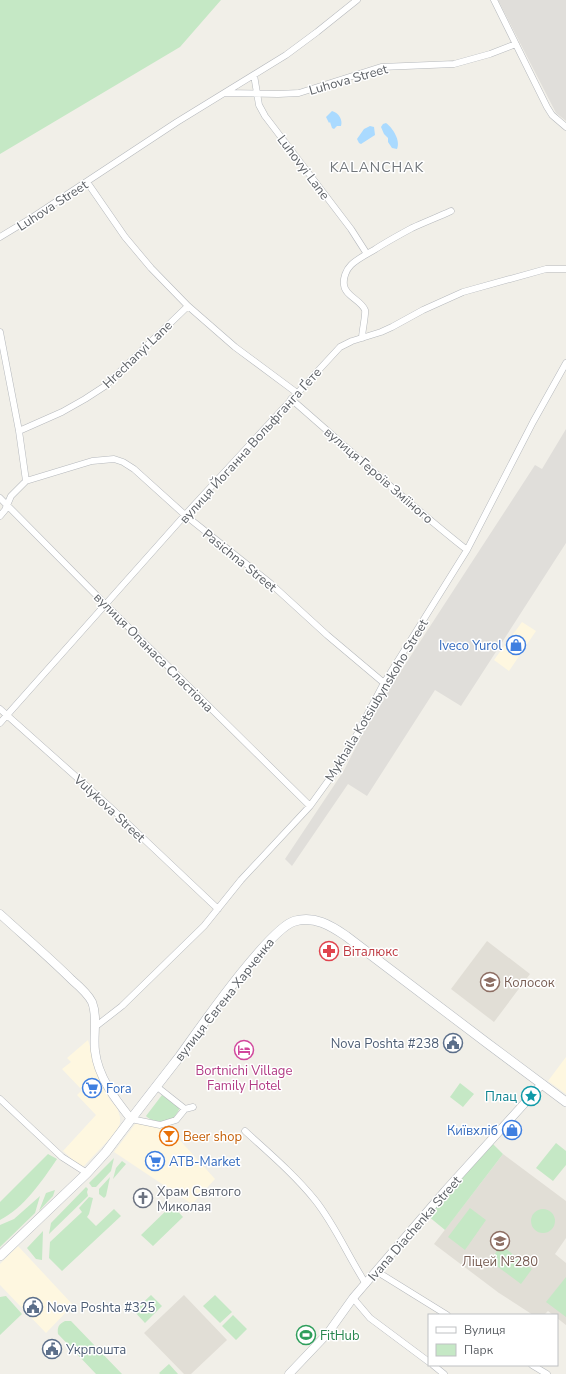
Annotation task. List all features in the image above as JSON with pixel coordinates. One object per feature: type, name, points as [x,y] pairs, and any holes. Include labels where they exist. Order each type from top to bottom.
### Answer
[{"type":"main road","name":"вулиця Євгена Харченка","points":[[0,1256],[87,1173],[106,1152],[248,964],[285,925],[295,921],[310,920],[322,922],[346,936],[566,1102]]},
{"type":"street","name":"Luhova Street","points":[[0,237],[224,93],[286,55],[357,0]]},
{"type":"street","points":[[494,0],[552,115],[566,127]]},
{"type":"street","name":"Luhova Street","points":[[224,93],[299,93],[381,67],[454,64],[490,54],[516,44]]},
{"type":"street","name":"Luhovyi Lane","points":[[254,75],[259,105],[265,116],[351,229],[367,254]]},
{"type":"street","points":[[87,182],[125,237],[188,306],[235,347],[297,393]]},
{"type":"street","points":[[362,338],[363,323],[366,317],[365,310],[344,287],[344,280],[351,265],[367,254],[411,229],[451,211]]},
{"type":"street","name":"вулиця Йоганна Вольфганга Ґете","points":[[0,723],[185,515],[340,347],[352,341],[381,332],[463,292],[546,269],[566,270]]},
{"type":"street","name":"Hrechanyi Lane","points":[[19,431],[62,412],[105,386],[188,306]]},
{"type":"street","points":[[0,332],[19,431],[26,482],[11,496],[5,510],[0,516]]},
{"type":"street","name":"Mykhaila Kotsiubynskoho Street","points":[[95,1027],[122,1006],[204,926],[268,850],[310,806],[344,759],[384,683],[467,550],[533,422],[566,363]]},
{"type":"street","name":"вулиця Героїв Зміїного","points":[[291,399],[348,448],[390,487],[467,550]]},
{"type":"street","name":"Pasichna Street","points":[[26,482],[92,461],[114,459],[123,462],[134,469],[185,515],[270,583],[327,635],[384,683]]},
{"type":"street","name":"вулиця Опанаса Сластіона","points":[[0,498],[310,806]]},
{"type":"street","name":"Vulykova Street","points":[[0,709],[110,807],[218,908]]},
{"type":"street","points":[[0,914],[49,958],[84,992],[92,1003],[95,1027],[95,1051],[98,1067],[113,1097],[131,1119],[160,1125],[176,1120],[185,1109],[193,1107]]},
{"type":"street","name":"Ivana Diachenka Street","points":[[289,1374],[328,1333],[353,1298],[445,1191],[542,1084]]},
{"type":"street","points":[[156,1086],[185,1109]]},
{"type":"street","points":[[0,1099],[62,1157],[87,1173]]},
{"type":"street","points":[[245,1131],[284,1166],[315,1200],[327,1217],[366,1284]]},
{"type":"street","points":[[376,1271],[446,1314]]},
{"type":"street","points":[[353,1298],[370,1318],[428,1361]]},
{"type":"street","points":[[434,1366],[444,1374]]},
{"type":"street","points":[[532,1374],[534,1366],[547,1374]]},
{"type":"shaded area","points":[[498,0],[566,0],[566,121],[556,113]]},
{"type":"shaded area","points":[[566,429],[566,543],[461,706],[435,690],[367,796],[348,784],[292,866],[285,859],[343,772],[373,714],[535,465],[542,469]]},
{"type":"shaded area","name":"Iveco Yurol","points":[[522,622],[536,631],[509,671],[494,660]]},
{"type":"shaded area","name":"Колосок","points":[[487,941],[530,974],[494,1022],[451,989]]},
{"type":"shaded area","points":[[88,1040],[100,1079],[110,1100],[117,1107],[120,1123],[117,1131],[82,1168],[63,1151],[96,1115],[77,1095],[82,1090],[62,1069],[71,1062],[67,1058]]},
{"type":"shaded area","points":[[566,1057],[566,1094],[548,1081]]},
{"type":"shaded area","points":[[136,1123],[160,1128],[167,1126],[215,1179],[192,1204],[114,1152]]},
{"type":"shaded area","name":"Ліцей №280","points":[[503,1154],[566,1201],[566,1238],[555,1254],[566,1263],[566,1325],[558,1319],[558,1314],[552,1314],[548,1311],[545,1314],[531,1314],[499,1293],[434,1244]]},
{"type":"shaded area","points":[[18,1246],[73,1305],[46,1333],[0,1285],[0,1264]]},
{"type":"shaded area","points":[[184,1295],[227,1340],[191,1374],[184,1374],[144,1333]]},
{"type":"green space","points":[[0,0],[221,0],[180,47],[0,154]]},
{"type":"green space","points":[[460,1083],[474,1094],[463,1107],[450,1097]]},
{"type":"green space","points":[[162,1095],[180,1108],[171,1119],[164,1121],[152,1120],[146,1116]]},
{"type":"green space","points":[[556,1143],[566,1151],[566,1165],[553,1181],[536,1168]]},
{"type":"green space","points":[[493,1144],[503,1154],[445,1230],[428,1216]]},
{"type":"green space","points":[[48,1154],[57,1159],[45,1176],[25,1201],[9,1215],[0,1220],[0,1202]]},
{"type":"green space","points":[[114,1158],[111,1171],[96,1187],[92,1187],[89,1183]]},
{"type":"green space","points":[[122,1161],[126,1164],[113,1179],[116,1168]]},
{"type":"green space","points":[[110,1177],[106,1196],[104,1198],[99,1194],[99,1189]]},
{"type":"green space","points":[[86,1187],[88,1189],[88,1196],[49,1234],[51,1223]]},
{"type":"green space","points":[[55,1190],[53,1196],[39,1211],[46,1193]]},
{"type":"green space","points":[[40,1196],[35,1213],[0,1247],[0,1225],[14,1219]]},
{"type":"green space","points":[[89,1197],[93,1198],[87,1217],[96,1226],[114,1209],[121,1216],[62,1271],[49,1258],[50,1242],[82,1212],[79,1208]]},
{"type":"green space","points":[[172,1205],[183,1217],[153,1246],[141,1235]]},
{"type":"green space","points":[[470,1208],[486,1220],[465,1250],[448,1237]]},
{"type":"green space","points":[[543,1209],[552,1212],[555,1221],[552,1230],[543,1233],[534,1230],[531,1221],[534,1212]]},
{"type":"green space","points":[[43,1231],[42,1260],[36,1259],[27,1248]]},
{"type":"green space","points":[[501,1245],[532,1269],[521,1284],[490,1261]]},
{"type":"green space","points":[[566,1277],[566,1317],[546,1302]]},
{"type":"green space","points":[[151,1295],[162,1306],[145,1323],[134,1311]]},
{"type":"green space","points":[[215,1295],[232,1312],[220,1323],[203,1306]]},
{"type":"green space","points":[[6,1296],[22,1314],[0,1335],[0,1297]]},
{"type":"green space","points":[[233,1315],[247,1329],[236,1340],[222,1326]]},
{"type":"green space","points":[[65,1321],[71,1321],[122,1374],[96,1374],[58,1334],[59,1326]]},
{"type":"green space","points":[[169,1364],[178,1374],[159,1373]]},
{"type":"water","points":[[332,111],[341,119],[341,126],[337,126],[334,129],[326,117]]},
{"type":"water","points":[[386,123],[396,135],[398,142],[397,149],[392,148],[381,127]]},
{"type":"water","points":[[370,126],[374,127],[375,135],[361,144],[359,143],[357,139],[364,129]]},
{"type":"place","name":"Iveco Yurol","points":[[516,645]]},
{"type":"place","name":"Віталюкс","points":[[329,951]]},
{"type":"place","name":"Колосок","points":[[490,982]]},
{"type":"place","name":"Nova Poshta #238","points":[[453,1043]]},
{"type":"place","name":"Bortnichi Village Family Hotel","points":[[244,1050]]},
{"type":"place","name":"Fora","points":[[92,1088]]},
{"type":"place","name":"Плац","points":[[531,1096]]},
{"type":"place","name":"Київхліб","points":[[512,1130]]},
{"type":"place","name":"Beer shop","points":[[169,1136]]},
{"type":"place","name":"ATB-Market","points":[[155,1161]]},
{"type":"place","name":"Храм Святого Миколая","points":[[143,1198]]},
{"type":"place","name":"Ліцей №280","points":[[500,1241]]},
{"type":"place","name":"Nova Poshta #325","points":[[33,1307]]},
{"type":"place","name":"FitHub","points":[[306,1335]]},
{"type":"place","name":"Укрпошта","points":[[52,1349]]},
{"type":"district","name":"KALANCHAK","points":[[377,167]]}]
